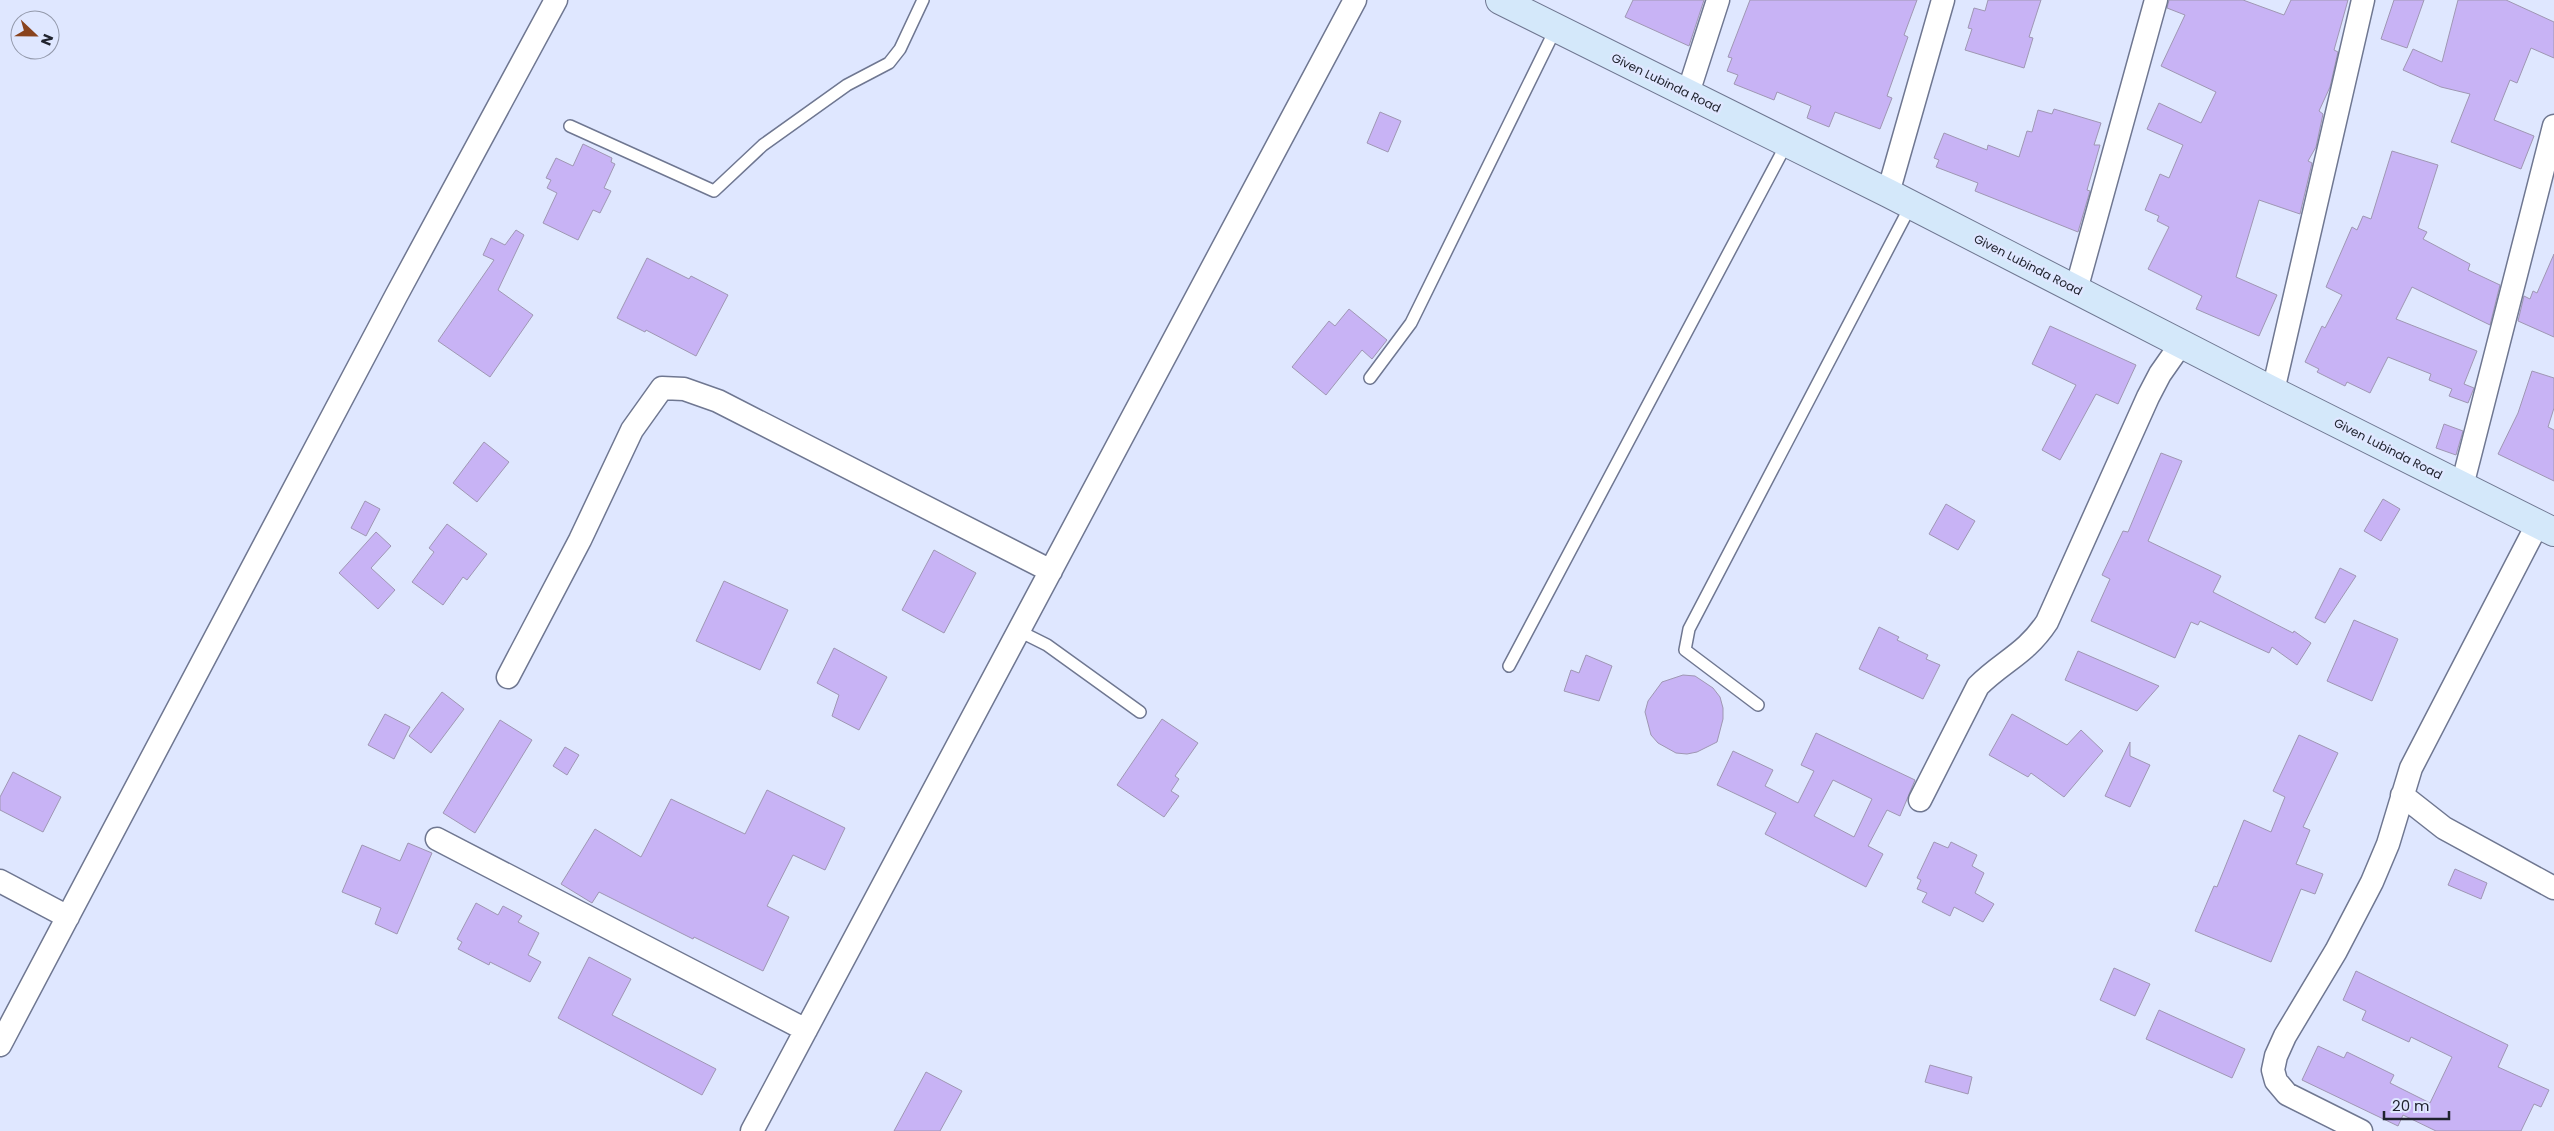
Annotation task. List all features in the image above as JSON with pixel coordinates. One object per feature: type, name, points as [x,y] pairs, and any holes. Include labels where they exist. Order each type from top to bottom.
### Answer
[{"type":"street","points":[[0,1045],[401,288],[556,0]]},
{"type":"street","points":[[752,1131],[1355,0]]},
{"type":"street","name":"Given Lubinda Road","points":[[1500,0],[1900,199],[2273,391],[2546,527]]},
{"type":"street","points":[[1688,94],[1718,0]]},
{"type":"street","points":[[1900,199],[1943,0]]},
{"type":"street","points":[[2076,290],[2156,0]]},
{"type":"street","points":[[2273,391],[2363,0]]},
{"type":"street","points":[[2462,486],[2554,126]]},
{"type":"street","points":[[1920,800],[1978,686],[1990,674],[2035,641],[2047,622],[2148,397],[2160,374],[2181,344]]},
{"type":"street","points":[[508,677],[580,540],[632,430],[662,388],[684,389],[718,401],[1051,571]]},
{"type":"street","points":[[2361,1131],[2288,1094],[2276,1081],[2273,1070],[2276,1056],[2285,1036],[2336,951],[2372,882],[2388,844],[2411,768],[2425,738],[2546,527]]},
{"type":"street","points":[[2402,795],[2444,828],[2554,888]]},
{"type":"street","points":[[437,839],[806,1030]]},
{"type":"street","points":[[0,880],[68,917]]},
{"type":"lane","points":[[570,126],[714,191],[763,145],[848,85],[889,63],[900,49],[923,0]]},
{"type":"lane","points":[[1370,378],[1411,323],[1556,28]]},
{"type":"lane","points":[[1509,666],[1787,143]]},
{"type":"lane","points":[[1758,705],[1685,650],[1689,629],[1900,199]]},
{"type":"lane","points":[[1019,631],[1047,645],[1140,712]]},
{"type":"building","points":[[1633,0],[1704,0],[1689,46],[1625,17]]},
{"type":"building","points":[[1750,0],[1917,0],[1904,35],[1908,37],[1887,96],[1892,98],[1880,129],[1835,112],[1829,127],[1807,118],[1811,106],[1777,92],[1774,100],[1734,84],[1738,75],[1727,71],[1732,58],[1728,57]]},
{"type":"building","points":[[1988,0],[2041,0],[2029,37],[2033,38],[2024,68],[1965,50],[1972,29],[1968,28],[1974,8],[1985,11]]},
{"type":"building","points":[[2169,0],[2243,0],[2284,15],[2291,0],[2348,0],[2334,50],[2338,52],[2330,87],[2319,111],[2323,114],[2316,147],[2308,161],[2312,163],[2300,214],[2259,200],[2236,277],[2277,295],[2259,336],[2196,309],[2202,296],[2148,269],[2169,227],[2157,221],[2159,216],[2145,210],[2160,174],[2169,178],[2183,145],[2147,129],[2159,103],[2201,123],[2216,92],[2161,66],[2185,15],[2167,8]]},
{"type":"building","points":[[2394,0],[2424,0],[2407,48],[2381,39]]},
{"type":"building","points":[[2458,0],[2506,0],[2554,22],[2554,58],[2531,48],[2517,83],[2510,80],[2494,120],[2534,136],[2521,169],[2451,142],[2470,94],[2441,87],[2403,70],[2413,49],[2442,62]]},
{"type":"building","points":[[2054,109],[2101,123],[2094,145],[2100,145],[2087,190],[2090,191],[2078,232],[1975,191],[1978,183],[1936,167],[1939,160],[1934,158],[1944,133],[1987,150],[1988,145],[2019,157],[2027,131],[2032,132],[2038,110],[2052,114]]},
{"type":"building","points":[[1380,112],[1401,121],[1388,152],[1367,143]]},
{"type":"building","points":[[583,144],[612,158],[611,162],[615,164],[604,188],[611,191],[600,213],[593,210],[578,240],[543,223],[557,193],[547,188],[551,180],[546,178],[556,158],[573,166]]},
{"type":"building","points":[[2392,151],[2438,165],[2418,228],[2427,232],[2423,239],[2470,264],[2468,270],[2500,285],[2490,325],[2412,287],[2396,319],[2477,351],[2464,384],[2474,388],[2468,403],[2449,396],[2452,389],[2429,380],[2431,374],[2388,357],[2370,393],[2347,382],[2345,386],[2317,372],[2319,369],[2305,362],[2322,326],[2325,328],[2342,295],[2326,287],[2352,227],[2357,230],[2363,216],[2371,219]]},
{"type":"building","points":[[516,230],[524,235],[498,290],[533,315],[490,377],[438,341],[494,260],[483,255],[491,238],[505,245]]},
{"type":"building","points":[[2554,254],[2554,337],[2518,321],[2524,296],[2530,299],[2533,291],[2537,293]]},
{"type":"building","points":[[647,258],[689,279],[691,276],[728,295],[696,356],[646,330],[645,332],[617,318]]},
{"type":"building","points":[[1349,309],[1387,340],[1372,359],[1362,350],[1326,395],[1292,367],[1329,321],[1335,326]]},
{"type":"building","points":[[2050,326],[2136,365],[2118,404],[2096,394],[2060,460],[2042,450],[2076,385],[2032,364]]},
{"type":"building","points":[[2532,371],[2554,378],[2554,408],[2548,427],[2554,430],[2554,481],[2498,454],[2518,413]]},
{"type":"building","points":[[2444,424],[2463,431],[2456,455],[2436,448]]},
{"type":"building","points":[[484,442],[509,462],[477,502],[453,483]]},
{"type":"building","points":[[2161,453],[2182,461],[2148,541],[2221,576],[2213,592],[2293,633],[2294,631],[2311,643],[2297,665],[2272,647],[2269,653],[2200,621],[2198,625],[2191,622],[2175,658],[2091,621],[2110,579],[2102,575],[2123,531],[2128,532]]},
{"type":"building","points":[[2383,499],[2400,509],[2381,541],[2364,531]]},
{"type":"building","points":[[365,501],[380,509],[366,536],[351,528]]},
{"type":"building","points":[[1946,504],[1975,521],[1958,550],[1929,534]]},
{"type":"building","points":[[447,524],[487,554],[467,580],[463,577],[443,605],[412,582],[434,552],[429,548]]},
{"type":"building","points":[[376,532],[391,546],[371,568],[395,590],[378,609],[339,573]]},
{"type":"building","points":[[934,550],[976,573],[944,633],[902,610]]},
{"type":"building","points":[[2340,568],[2356,576],[2325,623],[2315,618]]},
{"type":"building","points":[[724,581],[788,610],[760,670],[696,641]]},
{"type":"building","points":[[2354,620],[2398,639],[2372,701],[2327,681]]},
{"type":"building","points":[[1879,627],[1899,637],[1897,640],[1928,655],[1926,659],[1940,665],[1923,699],[1859,669]]},
{"type":"building","points":[[834,648],[887,677],[859,730],[832,716],[839,695],[817,683]]},
{"type":"building","points":[[2078,651],[2159,686],[2137,711],[2065,680]]},
{"type":"building","points":[[1586,655],[1612,666],[1599,701],[1564,691],[1571,670],[1579,673]]},
{"type":"building","points":[[1683,675],[1695,676],[1713,688],[1720,697],[1723,708],[1723,719],[1717,742],[1697,752],[1687,754],[1676,753],[1658,743],[1651,735],[1645,712],[1648,701],[1662,682]]},
{"type":"building","points":[[442,692],[464,709],[431,753],[409,736]]},
{"type":"building","points":[[385,714],[410,727],[394,759],[368,745]]},
{"type":"building","points":[[2012,714],[2067,745],[2081,730],[2103,751],[2064,797],[2031,773],[2028,777],[1989,755]]},
{"type":"building","points":[[1162,719],[1198,743],[1175,776],[1179,779],[1171,791],[1179,796],[1164,817],[1117,785]]},
{"type":"building","points":[[500,720],[532,740],[475,833],[443,813]]},
{"type":"building","points":[[1816,733],[1915,780],[1900,816],[1887,810],[1868,846],[1883,854],[1866,887],[1765,834],[1776,813],[1717,785],[1733,751],[1773,770],[1765,786],[1798,803],[1814,771],[1801,765]],"holes":[[[1833,780],[1872,799],[1854,837],[1814,816]]]},
{"type":"building","points":[[2299,735],[2338,753],[2303,827],[2310,830],[2296,864],[2323,874],[2315,894],[2301,889],[2271,962],[2195,931],[2214,886],[2217,887],[2244,820],[2271,832],[2285,797],[2273,791]]},
{"type":"building","points":[[2130,742],[2130,756],[2150,765],[2130,807],[2105,796]]},
{"type":"building","points":[[565,747],[579,755],[567,775],[553,766]]},
{"type":"building","points":[[13,772],[61,797],[43,832],[0,810],[0,797]]},
{"type":"building","points":[[767,790],[845,828],[825,870],[793,855],[767,906],[789,917],[763,971],[694,937],[693,939],[599,892],[592,903],[561,884],[595,829],[641,857],[671,799],[745,834]]},
{"type":"building","points":[[1934,842],[1948,848],[1951,842],[1977,855],[1972,866],[1984,873],[1975,893],[1994,904],[1983,922],[1954,907],[1950,916],[1922,902],[1927,893],[1917,889],[1921,880],[1917,878]]},
{"type":"building","points":[[408,843],[432,853],[397,934],[375,924],[381,908],[342,892],[362,845],[400,861]]},
{"type":"building","points":[[2455,869],[2487,883],[2481,899],[2448,885]]},
{"type":"building","points":[[476,903],[498,915],[503,906],[522,916],[518,922],[539,933],[528,955],[541,962],[530,982],[490,962],[489,965],[458,949],[462,942],[457,939]]},
{"type":"building","points":[[589,957],[631,979],[612,1015],[716,1069],[702,1095],[558,1018]]},
{"type":"building","points":[[2114,968],[2150,984],[2135,1016],[2100,1000]]},
{"type":"building","points":[[2356,971],[2508,1045],[2498,1067],[2549,1090],[2541,1107],[2534,1104],[2521,1131],[2436,1131],[2403,1115],[2398,1126],[2302,1080],[2318,1046],[2344,1058],[2347,1052],[2394,1075],[2390,1083],[2430,1103],[2452,1057],[2411,1037],[2409,1042],[2362,1020],[2366,1011],[2343,1000]]},
{"type":"building","points":[[2159,1010],[2245,1049],[2232,1078],[2146,1039]]},
{"type":"building","points":[[1930,1065],[1972,1077],[1968,1094],[1925,1082]]},
{"type":"building","points":[[926,1072],[962,1091],[940,1131],[894,1131]]}]
